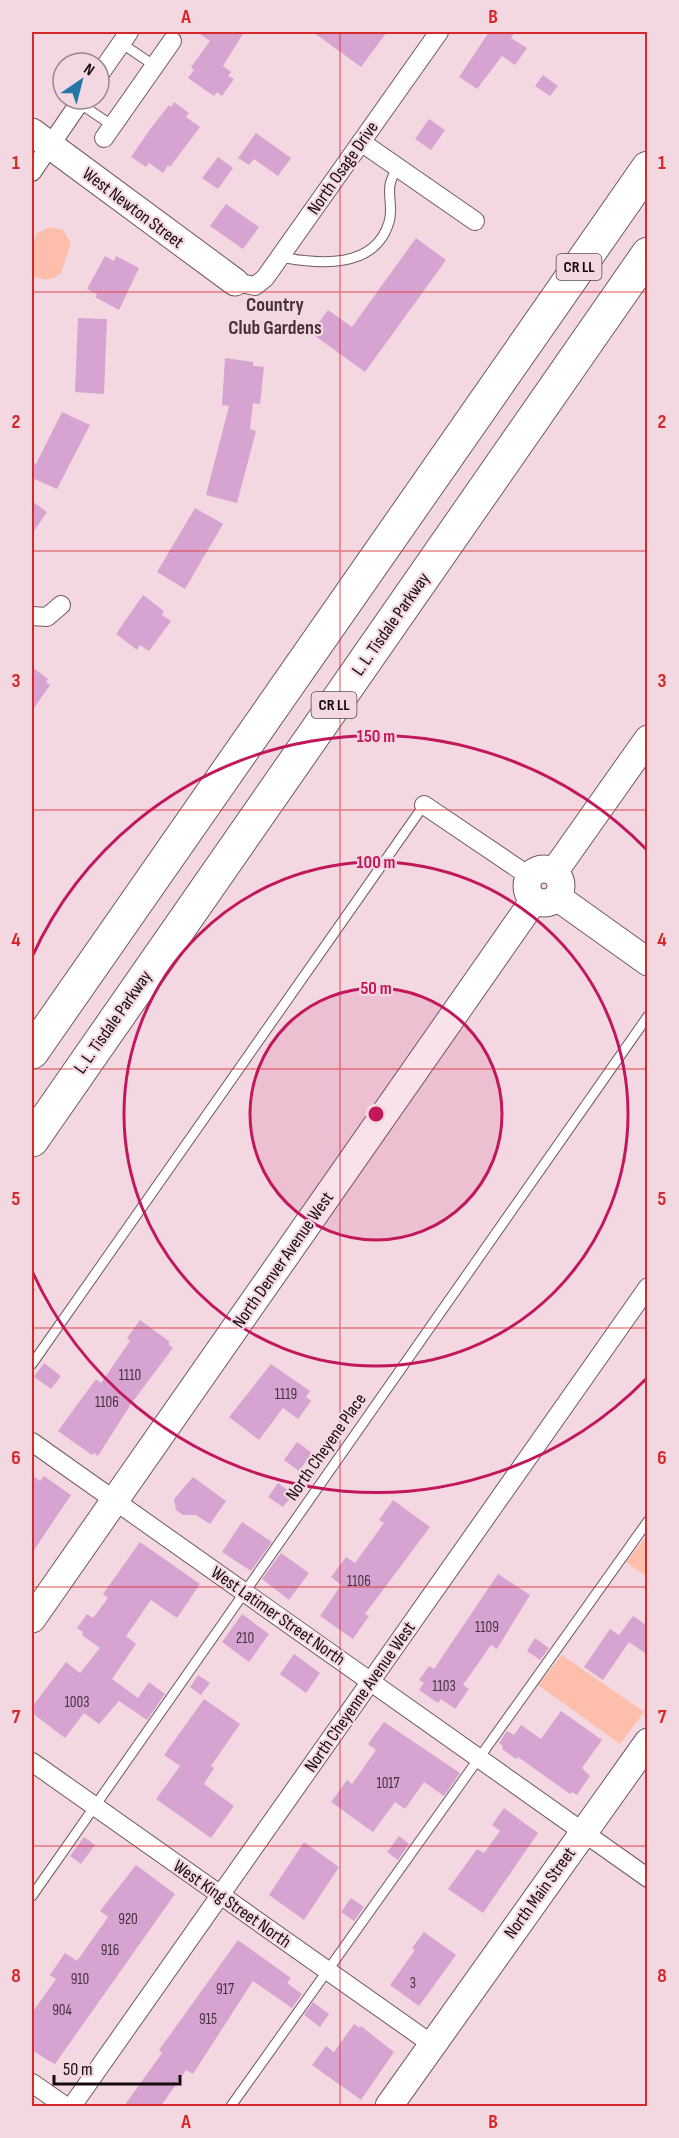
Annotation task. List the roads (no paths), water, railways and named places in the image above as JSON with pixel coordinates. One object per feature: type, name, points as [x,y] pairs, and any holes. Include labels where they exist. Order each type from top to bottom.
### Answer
[{"type":"highway","points":[[610,223],[648,143]]},
{"type":"highway","name":"CR LL","points":[[32,1052],[648,168]]},
{"type":"highway","name":"L. L. Tisdale Parkway","points":[[32,1140],[644,261]]},
{"type":"street","name":"North Osage Drive","points":[[236,282],[249,286],[259,284],[439,32]]},
{"type":"street","points":[[111,57],[125,37]]},
{"type":"street","points":[[108,132],[172,41]]},
{"type":"street","points":[[32,172],[41,139],[70,111]]},
{"type":"street","name":"West Newton Street","points":[[41,139],[236,282]]},
{"type":"street","points":[[361,142],[475,221]]},
{"type":"street","points":[[32,616],[47,616],[61,605]]},
{"type":"street","name":"North Denver Avenue West","points":[[32,1618],[648,739]]},
{"type":"street","points":[[424,805],[648,962]]},
{"type":"street","name":"North Cheyenne Avenue West","points":[[72,2106],[648,1287]]},
{"type":"street","name":"West Latimer Street North","points":[[32,1442],[648,1878]]},
{"type":"street","name":"North Main Street","points":[[396,2098],[648,1742]]},
{"type":"street","name":"West King Street North","points":[[32,1762],[94,1808],[433,2045]]},
{"type":"street","points":[[32,2083],[65,2106]]},
{"type":"lane","points":[[125,37],[155,66]]},
{"type":"lane","points":[[90,111],[108,132]]},
{"type":"lane","points":[[280,257],[313,263],[342,262],[366,252],[381,239],[390,221],[390,185],[397,167]]},
{"type":"lane","points":[[32,1364],[424,805]]},
{"type":"lane","name":"North Cheyene Place","points":[[32,1896],[648,1016]]},
{"type":"lane","points":[[231,2106],[648,1521]]},
{"type":"district","name":"Country Club Gardens","points":[[275,316]]}]
